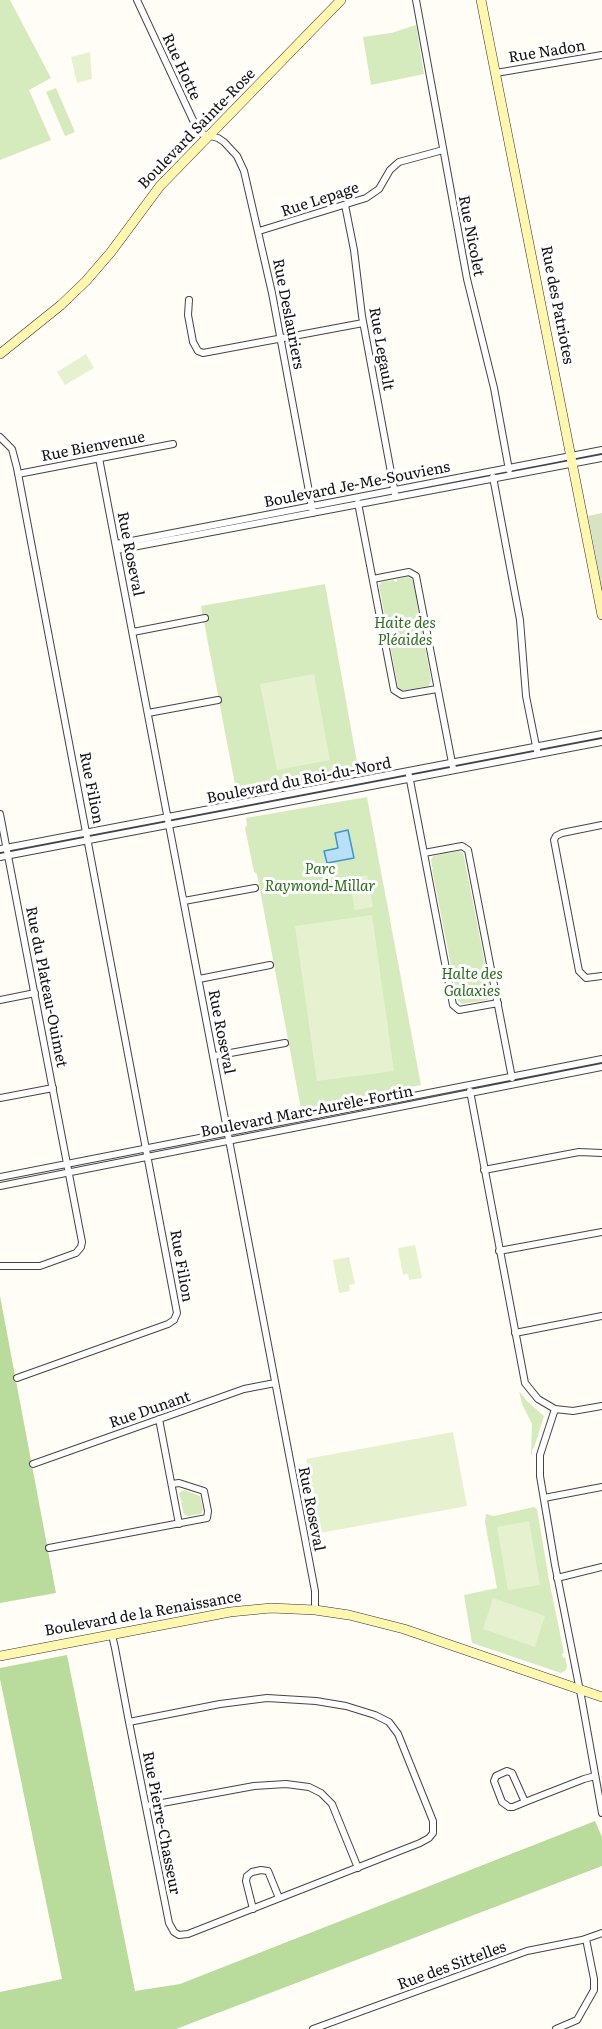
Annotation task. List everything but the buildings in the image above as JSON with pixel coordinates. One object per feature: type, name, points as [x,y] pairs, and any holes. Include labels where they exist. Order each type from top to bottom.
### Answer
[{"type":"street","name":"Rue Hotte","points":[[137,0],[192,120],[199,133],[209,136]]},
{"type":"street","name":"Boulevard Sainte-Rose","points":[[0,354],[83,285],[113,250],[155,192],[341,0]]},
{"type":"street","name":"Rue Nicolet","points":[[416,0],[467,279],[494,388],[509,472]]},
{"type":"street","name":"Rue des Patriotes","points":[[481,0],[602,615]]},
{"type":"street","name":"Rue Nadon","points":[[496,73],[602,55]]},
{"type":"street","name":"Rue Deslauriers","points":[[209,136],[224,142],[240,162],[259,231],[313,513]]},
{"type":"street","name":"Rue Lepage","points":[[259,231],[366,198],[376,192],[390,170],[399,162],[443,150]]},
{"type":"street","name":"Rue Legault","points":[[345,205],[354,250],[363,323],[395,494]]},
{"type":"street","points":[[189,300],[188,315],[193,342],[201,353],[363,323]]},
{"type":"street","name":"Rue Filion","points":[[0,437],[13,451],[18,474],[177,1310],[173,1322],[162,1327],[17,1378]]},
{"type":"street","name":"Rue Bienvenue","points":[[18,474],[172,444]]},
{"type":"street","name":"Boulevard Je-Me-Souviens","points":[[572,460],[602,450]]},
{"type":"street","name":"Rue Roseval","points":[[99,458],[315,1590],[315,1610]]},
{"type":"street","name":"Boulevard Je-Me-Souviens","points":[[116,547],[313,513],[358,501],[572,460],[602,458]]},
{"type":"street","points":[[492,475],[519,620],[526,696],[538,755]]},
{"type":"street","name":"Boulevard Je-Me-Souviens","points":[[116,547],[311,506],[358,501]]},
{"type":"street","points":[[358,501],[395,692],[402,695],[437,688]]},
{"type":"street","points":[[373,579],[409,573],[416,576],[453,771]]},
{"type":"street","points":[[133,632],[205,618]]},
{"type":"street","points":[[148,713],[218,700]]},
{"type":"street","name":"Boulevard du Roi-du-Nord","points":[[0,857],[5,851],[410,775],[452,764],[602,734]]},
{"type":"street","name":"Boulevard du Roi-du-Nord","points":[[410,775],[453,771],[602,742]]},
{"type":"street","points":[[410,775],[453,1005],[459,1010],[498,1003]]},
{"type":"street","name":"Rue du Plateau-Ouimet","points":[[0,814],[5,851],[68,1164]]},
{"type":"street","points":[[602,825],[559,833],[555,842],[579,971],[586,978],[602,976]]},
{"type":"street","points":[[424,853],[460,846],[467,849],[514,1084]]},
{"type":"street","points":[[184,901],[255,888]]},
{"type":"street","points":[[199,979],[270,965]]},
{"type":"street","points":[[0,1000],[35,993]]},
{"type":"street","points":[[214,1056],[285,1043]]},
{"type":"street","name":"Boulevard Marc-Aurèle-Fortin","points":[[0,1186],[69,1172],[228,1132],[602,1059]]},
{"type":"street","name":"Boulevard Marc-Aurèle-Fortin","points":[[0,1177],[68,1164],[230,1140],[602,1067]]},
{"type":"street","points":[[469,1085],[499,1251],[527,1386],[537,1399],[555,1409],[573,1411],[602,1406]]},
{"type":"street","points":[[0,1098],[53,1088]]},
{"type":"street","points":[[484,1170],[579,1152],[602,1153]]},
{"type":"street","points":[[0,1266],[40,1266],[80,1250],[82,1239],[68,1164]]},
{"type":"street","points":[[499,1251],[602,1232]]},
{"type":"street","points":[[515,1333],[602,1316]]},
{"type":"street","name":"Rue Dunant","points":[[33,1464],[243,1389],[275,1383]]},
{"type":"street","points":[[555,1409],[540,1455],[539,1472],[602,1813]]},
{"type":"street","points":[[159,1419],[179,1524]]},
{"type":"street","points":[[49,1548],[207,1518],[206,1496],[202,1490],[179,1483],[172,1484]]},
{"type":"street","points":[[544,1498],[602,1487]]},
{"type":"street","points":[[557,1578],[602,1567]]},
{"type":"street","name":"Boulevard de la Renaissance","points":[[0,1656],[243,1610],[271,1608],[315,1610],[349,1615],[404,1629],[602,1697]]},
{"type":"street","name":"Rue Pierre-Chasseur","points":[[112,1635],[129,1722],[169,1923],[172,1930],[179,1935],[188,1934],[358,1868],[424,1841],[433,1833],[433,1821],[398,1734],[389,1722],[375,1715],[345,1706],[316,1701],[261,1698],[129,1722]]},
{"type":"street","points":[[525,1802],[512,1773],[507,1771],[494,1778],[504,1806],[511,1807],[525,1802],[595,1776]]},
{"type":"street","points":[[146,1806],[262,1785],[286,1784],[309,1788],[321,1793],[332,1804],[358,1868]]},
{"type":"street","points":[[253,1909],[246,1881],[247,1876],[252,1872],[268,1871],[279,1898]]},
{"type":"street","name":"Rue des Sittelles","points":[[313,2029],[528,1951],[586,1939],[602,1933]]},
{"type":"street","points":[[556,2029],[577,2020],[594,1990],[586,1939]]},
{"type":"green space","points":[[0,0],[10,0],[51,78],[29,90],[51,140],[0,160]]},
{"type":"green space","points":[[416,25],[424,74],[371,85],[363,37],[391,33]]},
{"type":"green space","points":[[90,52],[92,79],[77,83],[71,57]]},
{"type":"green space","points":[[56,88],[75,132],[65,136],[46,92]]},
{"type":"green space","points":[[86,354],[94,368],[65,385],[57,372]]},
{"type":"green space","points":[[602,513],[602,588],[588,516]]},
{"type":"green space","name":"Haite des Pléaides","points":[[407,577],[413,581],[431,680],[429,686],[401,691],[398,687],[379,585],[382,582],[394,580],[397,582],[397,579]]},
{"type":"green space","points":[[325,584],[359,773],[237,795],[201,606]]},
{"type":"green space","points":[[314,674],[330,760],[277,770],[260,684]]},
{"type":"green space","name":"Parc Raymond-Millar","points":[[367,797],[421,1085],[301,1109],[257,874],[254,872],[245,828],[246,818]]},
{"type":"green space","name":"Halte des Galaxies","points":[[459,851],[464,857],[491,994],[488,1000],[462,1004],[458,1001],[431,860],[433,856]]},
{"type":"green space","points":[[367,875],[373,907],[355,910],[349,879]]},
{"type":"green space","points":[[372,915],[394,1071],[317,1081],[295,926]]},
{"type":"green space","points":[[415,1245],[422,1278],[409,1280],[408,1274],[403,1275],[398,1248]]},
{"type":"green space","points":[[349,1257],[355,1284],[349,1285],[350,1291],[339,1293],[333,1260]]},
{"type":"green space","points":[[0,1296],[56,1593],[0,1603]]},
{"type":"green space","points":[[519,1391],[544,1416],[532,1456],[531,1454],[532,1424],[522,1404]]},
{"type":"green space","points":[[453,1432],[467,1506],[320,1533],[306,1459]]},
{"type":"green space","points":[[184,1490],[200,1496],[203,1510],[201,1514],[188,1516],[184,1514],[181,1503],[183,1502],[179,1493]]},
{"type":"green space","points":[[534,1507],[537,1509],[564,1653],[562,1654],[567,1666],[566,1670],[561,1673],[472,1643],[464,1595],[497,1588],[485,1522],[486,1514],[494,1516]]},
{"type":"green space","points":[[529,1521],[540,1585],[508,1590],[497,1527]]},
{"type":"green space","points":[[493,1598],[545,1616],[535,1647],[483,1629]]},
{"type":"green space","points":[[67,1655],[135,1991],[180,1984],[595,1821],[602,1837],[602,1866],[176,2029],[0,2029],[0,1992],[62,1979],[0,1679],[0,1668]]},
{"type":"water","points":[[348,830],[354,858],[327,863],[324,851],[338,848],[335,833]]}]
